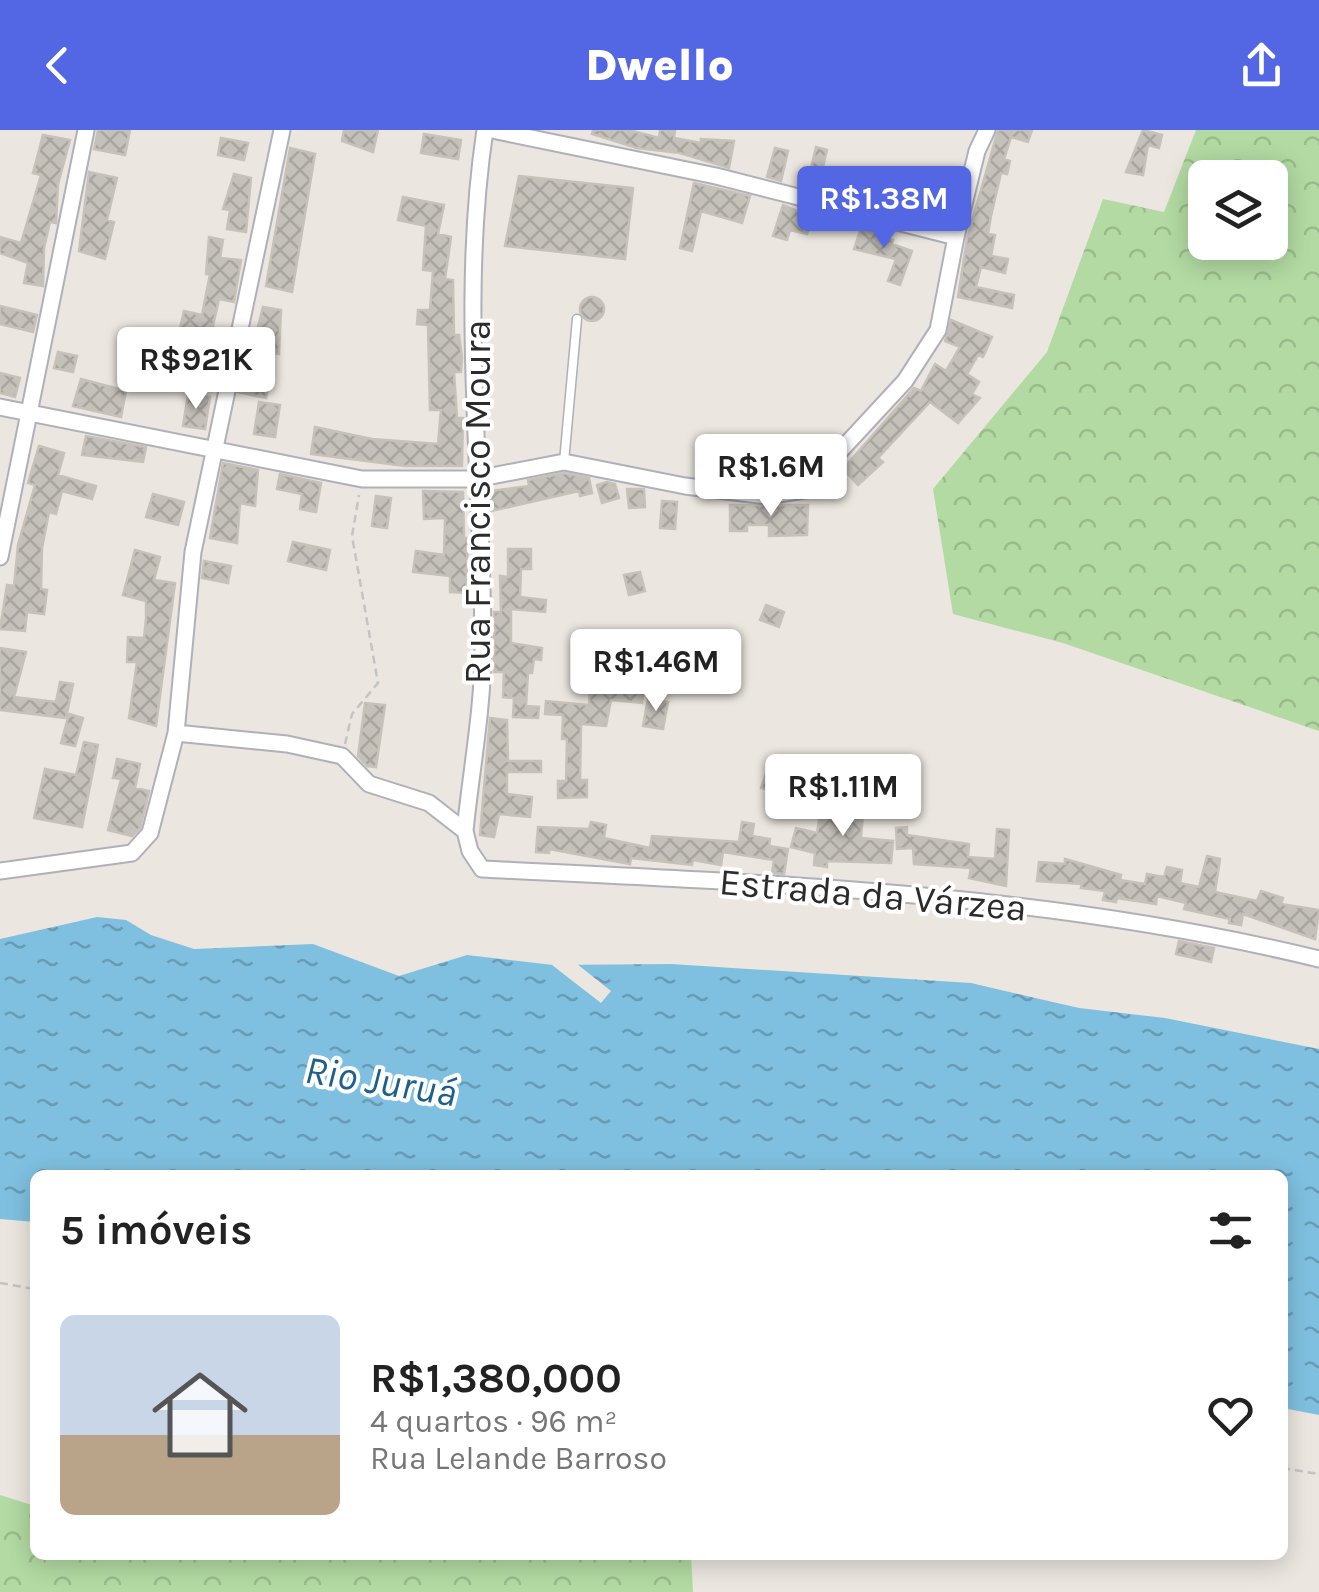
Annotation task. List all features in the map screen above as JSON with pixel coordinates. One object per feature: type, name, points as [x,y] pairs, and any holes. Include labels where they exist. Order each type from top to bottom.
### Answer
[{"type":"street","points":[[0,558],[86,130]]},
{"type":"street","points":[[0,872],[132,853],[150,833],[176,733],[193,552],[282,130]]},
{"type":"street","points":[[489,130],[716,176],[956,237]]},
{"type":"street","name":"Rua Francisco Moura","points":[[482,869],[470,851],[465,831],[483,652],[476,479],[478,179],[489,130]]},
{"type":"street","points":[[0,407],[362,479],[476,479],[564,462],[766,496],[804,490],[904,381],[938,330],[977,151],[987,130]]},
{"type":"street","points":[[176,733],[287,744],[342,756],[370,784],[428,802],[465,831]]},
{"type":"street","name":"Estrada da Várzea","points":[[482,869],[886,892],[1110,916],[1319,960]]},
{"type":"lane","points":[[564,462],[577,320]]},
{"type":"path","points":[[342,756],[352,714],[378,683],[352,536],[362,479]]},
{"type":"path","points":[[0,1283],[30,1288]]},
{"type":"path","points":[[1288,1469],[1319,1474]]},
{"type":"green space","points":[[1196,130],[1319,130],[1319,731],[1063,643],[953,614],[933,489],[1047,352],[1103,199],[1164,212]]},
{"type":"green space","points":[[0,1495],[30,1504],[30,1560],[691,1560],[693,1592],[0,1592]]},
{"type":"water","name":"Rio Juruá","points":[[97,917],[126,920],[151,935],[194,949],[313,944],[399,976],[467,955],[553,965],[671,964],[971,983],[1079,1008],[1165,1018],[1319,1049],[1319,1415],[1288,1409],[1288,1170],[30,1170],[30,1222],[0,1219],[0,939]]},
{"type":"pier","points":[[555,960],[572,960],[611,991],[601,1003],[552,965]]},
{"type":"building","points":[[98,130],[130,130],[125,155],[94,149]]},
{"type":"building","points":[[344,130],[378,130],[373,152],[342,141]]},
{"type":"building","points":[[593,130],[629,130],[659,138],[660,130],[675,130],[674,138],[701,143],[701,139],[734,141],[729,168],[680,153],[637,148],[592,134]]},
{"type":"building","points":[[998,130],[1032,130],[1028,142],[1011,137],[1004,159],[1010,161],[1007,174],[1001,173],[991,216],[988,234],[995,235],[991,256],[1008,259],[1005,273],[981,267],[976,287],[1014,295],[1012,308],[958,297],[967,239]]},
{"type":"building","points":[[1143,130],[1162,135],[1159,148],[1148,145],[1143,175],[1126,172]]},
{"type":"building","points":[[424,134],[461,140],[458,159],[421,153]]},
{"type":"building","points":[[43,135],[70,140],[58,184],[56,223],[50,222],[44,248],[43,286],[24,283],[28,263],[0,253],[0,237],[21,243],[41,175],[33,173]]},
{"type":"building","points":[[221,138],[248,143],[244,160],[218,155]]},
{"type":"building","points":[[816,147],[827,150],[820,179],[809,177]]},
{"type":"building","points":[[290,148],[315,154],[292,292],[266,286]]},
{"type":"building","points":[[775,148],[788,151],[781,181],[767,177]]},
{"type":"building","points":[[89,172],[117,178],[107,220],[114,222],[105,259],[79,251]]},
{"type":"building","points":[[234,174],[251,178],[246,232],[227,229],[230,210],[223,209]]},
{"type":"building","points":[[519,176],[633,188],[625,259],[505,246]]},
{"type":"building","points":[[857,177],[867,182],[859,201],[836,194],[841,178],[855,182]]},
{"type":"building","points":[[694,183],[750,196],[742,223],[701,211],[692,251],[680,248]]},
{"type":"building","points":[[934,183],[945,189],[939,200],[952,204],[949,220],[917,201],[914,206],[905,202],[912,185],[929,192]]},
{"type":"building","points":[[403,197],[444,205],[438,234],[451,237],[445,279],[453,280],[454,335],[459,335],[462,357],[461,372],[454,372],[457,418],[463,418],[462,466],[405,466],[311,454],[315,427],[372,439],[438,444],[441,410],[430,410],[428,325],[417,324],[418,310],[430,310],[433,271],[423,270],[426,226],[398,220]]},
{"type":"building","points":[[783,205],[811,217],[807,234],[790,230],[787,240],[773,236]]},
{"type":"building","points":[[862,225],[877,229],[876,234],[912,251],[900,285],[888,281],[896,259],[854,249]]},
{"type":"building","points":[[209,237],[223,240],[220,258],[241,260],[234,302],[219,299],[209,344],[178,337],[184,311],[202,315],[210,274],[206,274]]},
{"type":"building","points":[[592,297],[601,300],[601,318],[592,321],[583,318],[580,309],[583,300]]},
{"type":"building","points":[[0,306],[37,315],[33,332],[0,324]]},
{"type":"building","points":[[263,307],[281,310],[279,354],[252,350]]},
{"type":"building","points":[[951,320],[992,337],[983,357],[978,355],[967,374],[979,382],[972,394],[980,398],[958,423],[930,402],[878,458],[883,462],[858,485],[843,469],[914,388],[921,391],[935,364],[946,371],[960,347],[945,341]]},
{"type":"building","points":[[58,352],[77,356],[73,372],[54,368]]},
{"type":"building","points":[[0,373],[20,378],[15,397],[0,393]]},
{"type":"building","points":[[242,375],[270,380],[266,398],[238,392]]},
{"type":"building","points":[[81,379],[126,391],[121,417],[73,406]]},
{"type":"building","points":[[188,394],[210,397],[205,429],[183,426]]},
{"type":"building","points":[[259,402],[280,405],[275,437],[254,434]]},
{"type":"building","points":[[86,436],[146,447],[143,462],[82,455]]},
{"type":"building","points":[[39,446],[64,453],[58,475],[96,486],[92,499],[62,491],[56,514],[49,512],[42,548],[41,589],[47,590],[44,614],[27,612],[25,631],[0,629],[7,585],[14,586],[18,545],[35,485],[28,483]]},
{"type":"building","points":[[223,463],[258,470],[255,506],[240,503],[237,543],[210,538]]},
{"type":"building","points":[[564,473],[589,478],[592,493],[580,496],[579,491],[491,511],[490,491],[529,486],[528,480]]},
{"type":"building","points":[[280,474],[321,483],[316,512],[300,509],[302,494],[277,489]]},
{"type":"building","points":[[615,484],[619,498],[602,503],[597,485]]},
{"type":"building","points":[[627,489],[644,489],[645,507],[629,508]]},
{"type":"building","points":[[423,491],[463,492],[464,538],[468,538],[466,593],[450,592],[450,576],[413,572],[416,551],[444,555],[445,518],[424,519]]},
{"type":"building","points":[[153,494],[184,502],[178,525],[146,517]]},
{"type":"building","points":[[376,496],[391,498],[387,528],[372,526]]},
{"type":"building","points":[[662,501],[677,502],[675,529],[660,528]]},
{"type":"building","points":[[730,505],[808,505],[807,535],[769,536],[769,525],[747,525],[747,531],[730,531]]},
{"type":"building","points":[[293,542],[330,550],[326,570],[288,561]]},
{"type":"building","points":[[508,549],[531,549],[531,569],[521,569],[520,597],[546,600],[545,612],[511,609],[511,643],[542,648],[541,660],[534,659],[532,673],[528,673],[526,706],[539,707],[538,718],[513,717],[514,698],[503,697],[504,672],[494,672],[494,612],[501,612],[500,576],[508,577]]},
{"type":"building","points":[[135,550],[160,557],[154,580],[175,583],[156,726],[129,718],[137,662],[127,662],[128,637],[144,638],[146,619],[146,601],[123,595]]},
{"type":"building","points":[[204,561],[231,566],[228,583],[202,578]]},
{"type":"building","points":[[640,572],[645,591],[629,595],[624,575]]},
{"type":"building","points":[[766,605],[784,612],[779,627],[760,620]]},
{"type":"building","points":[[0,648],[26,652],[14,697],[56,702],[60,682],[73,684],[66,718],[0,710]]},
{"type":"building","points":[[590,687],[643,693],[642,703],[611,700],[606,726],[581,724],[580,780],[587,780],[587,797],[558,798],[558,781],[566,781],[567,739],[562,739],[563,715],[545,714],[546,701],[589,705]]},
{"type":"building","points":[[648,699],[668,702],[663,729],[643,726]]},
{"type":"building","points":[[365,703],[385,705],[376,767],[367,766],[358,756]]},
{"type":"building","points":[[69,714],[83,718],[75,746],[61,743]]},
{"type":"building","points":[[490,718],[507,720],[508,761],[541,761],[541,772],[507,772],[507,794],[532,797],[530,817],[499,814],[494,837],[480,835]]},
{"type":"building","points":[[84,742],[98,745],[82,827],[34,818],[45,769],[76,775]]},
{"type":"building","points":[[117,759],[140,764],[135,788],[149,791],[140,828],[132,836],[108,830],[121,779],[113,778]]},
{"type":"building","points":[[770,762],[782,765],[774,791],[761,788]]},
{"type":"building","points":[[848,801],[864,802],[861,838],[893,841],[891,863],[827,861],[827,867],[814,865],[815,853],[791,847],[796,828],[817,833],[821,809],[847,813]]},
{"type":"building","points":[[591,822],[606,825],[604,838],[650,848],[652,836],[739,842],[742,822],[754,824],[752,836],[770,839],[769,846],[788,849],[784,874],[772,873],[774,860],[723,852],[721,865],[693,860],[692,865],[631,858],[630,864],[549,849],[549,853],[536,852],[538,827],[589,829]]},
{"type":"building","points":[[907,827],[907,835],[969,844],[968,857],[995,859],[997,829],[1009,830],[1006,886],[969,878],[971,868],[914,864],[913,848],[897,849],[896,828]]},
{"type":"building","points":[[1207,856],[1220,859],[1215,892],[1257,901],[1261,891],[1283,898],[1281,904],[1319,910],[1315,939],[1243,914],[1241,925],[1229,923],[1230,919],[1184,909],[1186,903],[1157,896],[1156,904],[1117,898],[1116,902],[1103,900],[1105,891],[1081,888],[1082,884],[1037,881],[1039,862],[1065,864],[1065,859],[1121,875],[1120,880],[1145,884],[1147,874],[1164,877],[1167,867],[1182,870],[1180,883],[1199,887]]},
{"type":"building","points":[[1179,941],[1214,948],[1211,962],[1176,954]]}]
